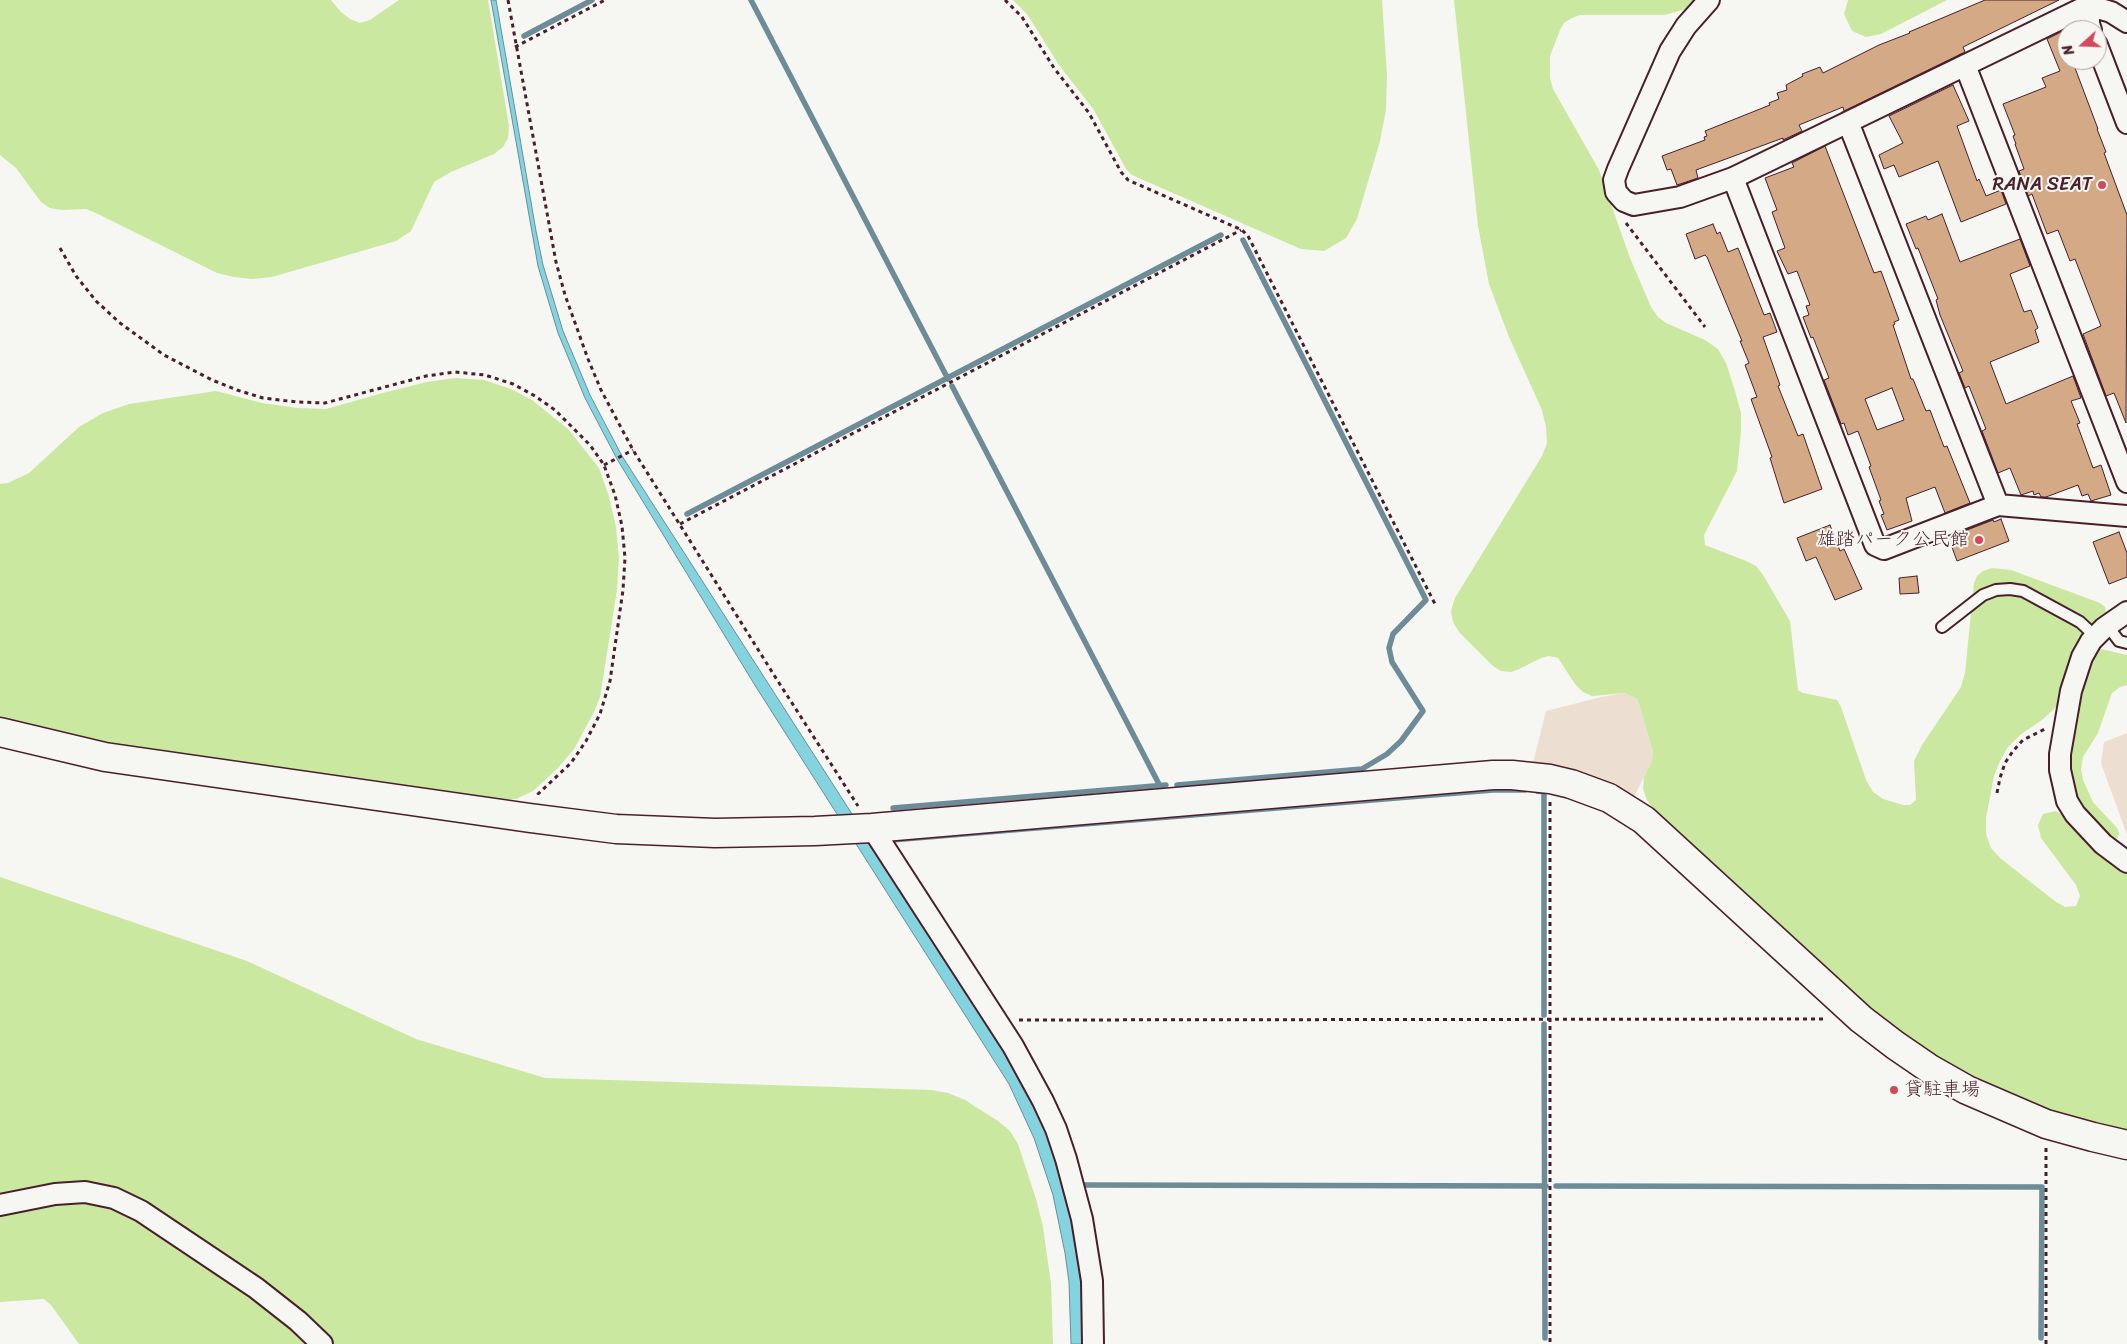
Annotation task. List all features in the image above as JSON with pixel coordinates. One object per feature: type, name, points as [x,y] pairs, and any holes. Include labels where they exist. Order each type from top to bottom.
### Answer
[{"type":"street","points":[[1709,0],[1686,26],[1670,51],[1618,169],[1614,180],[1616,192],[1624,201],[1634,205],[1680,197],[1733,178],[2083,8],[2111,12],[2127,22]]},
{"type":"street","points":[[2089,8],[2089,20]]},
{"type":"street","points":[[1965,65],[2127,482]]},
{"type":"street","points":[[2107,70],[2127,122]]},
{"type":"street","points":[[1848,122],[1998,505]]},
{"type":"street","points":[[1733,178],[1875,545],[1884,549],[1998,505],[2127,516]]},
{"type":"street","points":[[2127,612],[2101,631],[2082,657],[2075,674],[2060,770],[2062,786],[2067,801],[2075,814],[2103,844],[2127,862]]},
{"type":"street","points":[[0,732],[106,757],[530,818],[616,829],[665,832],[715,833],[860,828],[1493,775],[1522,775],[1550,778],[1609,798],[1644,820],[1852,1010],[1895,1045],[1934,1071],[1967,1090],[2046,1124],[2093,1138],[2127,1145]]},
{"type":"street","points":[[860,828],[996,1020],[1040,1094],[1066,1159],[1082,1219],[1092,1281],[1093,1344]]},
{"type":"street","points":[[0,1205],[55,1194],[85,1192],[114,1198],[141,1211],[256,1288],[298,1321],[322,1344]]},
{"type":"lane","points":[[1942,627],[1984,595],[1996,590],[2010,589],[2023,591],[2080,622],[2127,643]]},
{"type":"path","points":[[508,0],[548,228],[565,295],[601,390],[633,450],[680,524],[860,828]]},
{"type":"path","points":[[515,47],[605,0]]},
{"type":"path","points":[[1005,0],[1022,17],[1054,68],[1089,113],[1121,172],[1128,180],[1242,230],[1248,236],[1436,606]]},
{"type":"path","points":[[1624,201],[1622,214],[1629,228],[1705,327]]},
{"type":"path","points":[[680,524],[1242,230]]},
{"type":"path","points":[[60,248],[76,276],[96,301],[120,323],[164,355],[212,380],[263,398],[325,403],[426,376],[455,372],[485,375],[513,384],[555,410],[590,445],[604,465],[615,495],[620,519],[624,558],[623,590],[610,681],[600,714],[586,741],[562,773],[538,794],[530,818]]},
{"type":"path","points":[[604,465],[633,450]]},
{"type":"path","points":[[1998,792],[2005,764],[2013,751],[2036,732],[2066,722]]},
{"type":"path","points":[[1550,778],[1550,1344]]},
{"type":"path","points":[[996,1020],[1844,1019],[1852,1010]]},
{"type":"path","points":[[2046,1124],[2046,1344]]},
{"type":"shaded area","points":[[1624,693],[1636,698],[1639,704],[1653,752],[1652,761],[1634,797],[1595,778],[1574,771],[1533,763],[1546,711]]},
{"type":"shaded area","points":[[2127,733],[2127,835],[2101,763],[2104,742]]},
{"type":"green space","points":[[0,0],[331,0],[341,12],[350,19],[360,23],[370,20],[399,0],[488,0],[509,126],[508,138],[503,147],[494,154],[451,172],[434,182],[411,231],[396,241],[272,277],[252,279],[217,273],[86,209],[62,210],[50,208],[41,202],[16,168],[0,155]]},
{"type":"green space","points":[[1013,0],[1382,0],[1387,75],[1386,110],[1380,141],[1357,219],[1346,238],[1324,251],[1301,249],[1132,175],[1126,169],[1094,110],[1059,65],[1027,14]]},
{"type":"green space","points":[[1454,0],[1698,0],[1687,9],[1664,15],[1580,15],[1572,18],[1564,23],[1550,56],[1550,78],[1553,89],[1599,170],[1630,258],[1651,307],[1658,317],[1666,323],[1705,340],[1718,349],[1726,363],[1741,413],[1737,471],[1704,535],[1705,545],[1756,566],[1763,575],[1790,621],[1798,690],[1803,693],[1837,700],[1866,780],[1873,792],[1883,799],[1903,805],[1910,805],[1916,800],[1914,761],[1922,745],[1961,687],[1965,673],[1974,583],[1977,576],[1983,571],[1992,568],[2011,570],[2100,603],[2105,607],[2106,613],[2074,653],[2057,706],[2042,720],[2020,735],[2008,747],[2000,761],[1994,776],[1986,818],[1986,834],[1991,848],[2000,858],[2065,907],[2076,906],[2080,896],[2076,885],[2041,838],[2038,825],[2043,814],[2056,811],[2068,819],[2114,864],[2127,872],[2127,1130],[2096,1124],[2011,1095],[1938,1057],[1903,1033],[1870,1008],[1653,809],[1643,789],[1644,777],[1652,761],[1653,752],[1636,698],[1624,693],[1592,696],[1583,692],[1575,684],[1558,658],[1549,656],[1511,672],[1501,671],[1493,666],[1459,632],[1453,622],[1451,611],[1455,598],[1542,456],[1547,443],[1542,410],[1509,337],[1489,284],[1478,226]]},
{"type":"green space","points":[[1848,0],[1947,0],[1881,34],[1866,37],[1852,31],[1844,14]]},
{"type":"green space","points":[[455,378],[484,380],[511,389],[532,400],[569,430],[599,468],[609,497],[616,527],[619,558],[617,590],[600,697],[574,749],[558,768],[533,791],[516,799],[499,800],[108,743],[0,717],[0,484],[8,483],[29,473],[79,427],[103,413],[129,404],[216,391],[262,403],[297,408],[326,409],[427,382]]},
{"type":"green space","points":[[2101,649],[2127,655],[2127,685],[2120,687],[2112,693],[2098,733],[2083,757],[2081,769],[2083,780],[2093,802],[2117,828],[2118,838],[2113,840],[2095,824],[2075,797],[2071,784],[2069,755],[2079,693],[2090,661],[2097,651]]},
{"type":"green space","points":[[0,877],[247,961],[416,1039],[545,1078],[931,1090],[948,1093],[965,1100],[998,1121],[1010,1131],[1018,1144],[1043,1227],[1051,1284],[1053,1344],[331,1344],[116,1192],[0,1199]]},
{"type":"green space","points":[[56,1199],[112,1203],[253,1293],[314,1344],[79,1344],[51,1305],[44,1299],[0,1302],[0,1211]]},
{"type":"water","points":[[491,0],[496,0],[543,265],[563,331],[590,395],[622,456],[1021,1077],[1048,1133],[1058,1161],[1074,1221],[1083,1281],[1085,1344],[1071,1344],[1069,1282],[1053,1195],[1034,1138],[1009,1084],[756,687],[617,459],[585,398],[558,333],[538,266]]},
{"type":"building","points":[[1985,0],[2059,0],[1963,47],[1965,52],[1844,111],[1843,107],[1799,125],[1802,131],[1783,140],[1783,138],[1696,170],[1698,178],[1677,185],[1671,169],[1667,170],[1662,156],[1705,140],[1704,137],[1707,136],[1705,131],[1770,105],[1769,103],[1779,99],[1777,93],[1787,90],[1786,85],[1803,76],[1802,74],[1820,67],[1823,73],[1879,45]]},
{"type":"building","points":[[2057,34],[2057,64],[2047,39]]},
{"type":"building","points":[[2076,70],[2127,215],[2126,423],[2114,393],[2106,396],[2083,334],[2101,326],[2075,259],[2070,261],[2058,230],[2047,234],[2032,194],[2028,196],[2019,171],[2024,169],[2015,144],[2013,136],[2015,135],[2003,104],[2046,87],[2042,78],[2060,71]]},
{"type":"building","points":[[1953,85],[1969,121],[1957,126],[1977,181],[1979,179],[1986,196],[2001,190],[2006,204],[1961,222],[1938,161],[1899,177],[1894,165],[1884,169],[1879,155],[1903,143],[1889,116]]},
{"type":"building","points":[[1825,146],[1874,273],[1881,271],[1899,320],[1894,322],[1895,324],[1893,325],[1911,379],[1913,379],[1926,411],[1930,410],[1944,447],[1947,446],[1970,503],[1945,513],[1935,487],[1906,498],[1912,521],[1887,530],[1881,515],[1884,514],[1879,501],[1881,500],[1858,431],[1848,435],[1844,423],[1841,424],[1824,380],[1829,378],[1803,317],[1809,315],[1806,306],[1810,305],[1797,271],[1788,274],[1777,251],[1785,248],[1772,212],[1777,210],[1765,178],[1794,167],[1792,163]],"holes":[[[1892,388],[1904,420],[1877,430],[1865,399]]]},
{"type":"building","points":[[1942,214],[1960,262],[2020,239],[2030,266],[2010,274],[2024,312],[2031,310],[2038,328],[2035,330],[2039,342],[1990,362],[2006,404],[2073,376],[2081,398],[2071,401],[2080,423],[2077,424],[2093,468],[2101,465],[2111,495],[2091,501],[2088,494],[2082,496],[2078,485],[2046,497],[2041,497],[2039,493],[2034,495],[2033,491],[2021,495],[2010,468],[1998,473],[1982,431],[1986,429],[1969,386],[1965,388],[1959,373],[1963,371],[1940,315],[1936,300],[1938,299],[1918,248],[1916,249],[1906,224],[1926,216],[1928,220]]},
{"type":"building","points":[[1713,224],[1717,234],[1720,232],[1728,252],[1738,248],[1764,315],[1770,313],[1777,332],[1763,337],[1780,385],[1778,386],[1798,436],[1803,434],[1822,489],[1784,503],[1770,458],[1772,457],[1751,399],[1757,397],[1745,365],[1749,363],[1740,341],[1742,341],[1707,257],[1705,255],[1695,259],[1686,234]]},
{"type":"building","name":"雄踏パーク公民館","points":[[2001,519],[2009,541],[1957,561],[1949,539],[1955,537],[1954,535],[1993,520],[1994,522]]},
{"type":"building","points":[[1830,525],[1840,551],[1844,549],[1862,589],[1835,600],[1816,557],[1806,561],[1797,538]]},
{"type":"building","points":[[2119,532],[2127,553],[2127,577],[2109,584],[2093,542]]},
{"type":"building","points":[[1917,576],[1919,593],[1900,594],[1899,578]]},
{"type":"waterway","points":[[524,36],[592,0]]},
{"type":"waterway","points":[[751,0],[948,379]]},
{"type":"waterway","points":[[687,514],[1221,235]]},
{"type":"waterway","points":[[1177,785],[1362,769],[1387,754],[1401,741],[1423,711],[1392,662],[1389,648],[1393,634],[1426,600],[1243,240]]},
{"type":"waterway","points":[[952,386],[1160,786]]},
{"type":"waterway","points":[[893,808],[1166,785]]},
{"type":"waterway","points":[[892,840],[1493,790],[1525,790]]},
{"type":"waterway","points":[[1537,791],[1544,792],[1544,1015]]},
{"type":"waterway","points":[[1544,1024],[1545,1338]]},
{"type":"waterway","points":[[1084,1185],[1546,1186]]},
{"type":"waterway","points":[[1556,1186],[2042,1187],[2041,1338]]},
{"type":"place","name":"RANA SEAT","points":[[2102,185]]},
{"type":"place","name":"雄踏パーク公民館","points":[[1979,540]]},
{"type":"place","name":"貸駐車場","points":[[1894,1090]]}]
